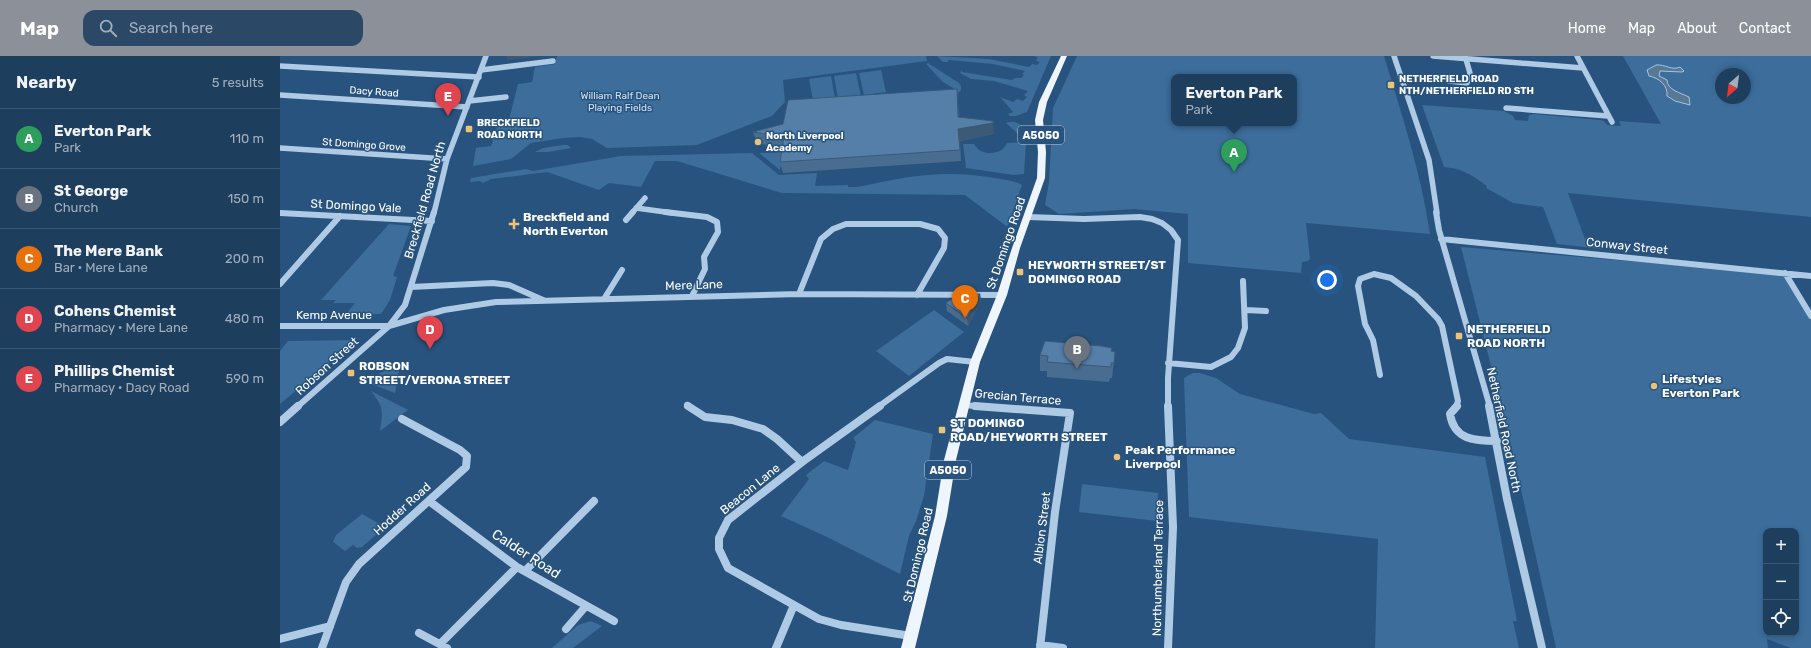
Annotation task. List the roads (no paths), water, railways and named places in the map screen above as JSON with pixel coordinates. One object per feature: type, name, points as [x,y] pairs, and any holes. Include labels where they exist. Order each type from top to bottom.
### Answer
[{"type":"main road","name":"St Domingo Road","points":[[908,648],[941,516],[950,460],[975,362],[1002,295],[1016,248],[1041,178],[1042,152],[1039,120],[1043,102],[1064,56]]},
{"type":"street","name":"Breckfield Road North","points":[[389,326],[405,305],[432,221],[447,159],[486,56]]},
{"type":"street","name":"Netherfield Road North","points":[[1394,56],[1429,160],[1441,239],[1486,390],[1507,499],[1542,648]]},
{"type":"street","points":[[1433,56],[1466,57],[1583,68]]},
{"type":"street","points":[[1577,56],[1612,122]]},
{"type":"street","points":[[1449,81],[1467,83],[1470,78],[1470,70],[1466,57]]},
{"type":"street","points":[[481,70],[553,61]]},
{"type":"street","points":[[280,66],[478,77]]},
{"type":"street","name":"Dacy Road","points":[[280,96],[467,107]]},
{"type":"street","points":[[469,101],[506,96]]},
{"type":"street","points":[[1506,108],[1608,116]]},
{"type":"street","points":[[1518,109],[1520,117]]},
{"type":"street","name":"St Domingo Grove","points":[[280,148],[447,159]]},
{"type":"street","points":[[626,220],[645,198]]},
{"type":"street","points":[[636,208],[707,217],[717,222],[718,232],[704,257],[705,269],[692,296]]},
{"type":"street","name":"St Domingo Vale","points":[[280,213],[432,221]]},
{"type":"street","points":[[280,284],[340,216]]},
{"type":"street","name":"Northumberland Terrace","points":[[1028,217],[1091,219],[1134,216],[1162,223],[1175,232],[1178,240],[1168,363],[1168,422],[1173,527],[1168,648]]},
{"type":"street","points":[[799,294],[821,239],[833,229],[846,224],[920,224],[938,229],[945,238],[944,248],[918,295]]},
{"type":"street","name":"Conway Street","points":[[1441,239],[1811,276]]},
{"type":"street","points":[[604,299],[622,270]]},
{"type":"street","points":[[1785,273],[1811,316]]},
{"type":"street","points":[[1380,375],[1373,340],[1365,324],[1358,286],[1360,278],[1373,274],[1384,275],[1393,279],[1420,299],[1436,316],[1442,326],[1458,401],[1456,408],[1450,414],[1450,423],[1456,431],[1468,438],[1483,442],[1497,441]]},
{"type":"street","points":[[1168,363],[1211,366],[1228,360],[1239,348],[1245,335],[1246,310],[1243,282]]},
{"type":"street","points":[[411,287],[493,283],[510,285],[546,302]]},
{"type":"street","name":"Mere Lane","points":[[389,326],[444,310],[488,304],[692,296],[799,294],[1002,295]]},
{"type":"street","points":[[1246,310],[1266,312]]},
{"type":"street","name":"Kemp Avenue","points":[[280,326],[389,326]]},
{"type":"street","name":"Robson Street","points":[[280,422],[389,326]]},
{"type":"street","name":"Beacon Lane","points":[[911,636],[834,623],[819,619],[728,568],[721,558],[718,544],[721,529],[728,520],[802,462],[939,363],[947,359],[975,362]]},
{"type":"street","points":[[687,405],[705,418],[732,420],[763,429],[778,439],[802,462]]},
{"type":"street","name":"Grecian Terrace","points":[[963,405],[1070,414]]},
{"type":"street","name":"Albion Street","points":[[1063,648],[1040,646],[1055,512],[1070,414]]},
{"type":"street","name":"Hodder Road","points":[[322,648],[346,582],[359,564],[466,467],[467,456],[460,450],[402,419]]},
{"type":"street","name":"Calder Road","points":[[429,500],[521,569],[614,622]]},
{"type":"street","points":[[420,633],[443,646],[521,569],[594,501]]},
{"type":"street","points":[[776,648],[794,605]]},
{"type":"street","points":[[566,629],[586,606]]},
{"type":"street","points":[[280,639],[330,626]]},
{"type":"place","name":"NETHERFIELD ROAD NTH/NETHERFIELD RD STH","points":[[1391,85]]},
{"type":"place","name":"Phillips Chemist","points":[[448,116]]},
{"type":"place","name":"BRECKFIELD ROAD NORTH","points":[[469,129]]},
{"type":"place","name":"North Liverpool Academy","points":[[758,142]]},
{"type":"place","name":"Everton Park","points":[[1234,172]]},
{"type":"place","name":"Breckfield and North Everton","points":[[514,224]]},
{"type":"place","name":"HEYWORTH STREET/ST DOMINGO ROAD","points":[[1020,272]]},
{"type":"place","name":"The Mere Bank","points":[[965,318]]},
{"type":"place","name":"NETHERFIELD ROAD NORTH","points":[[1459,336]]},
{"type":"place","name":"Cohens Chemist","points":[[430,349]]},
{"type":"place","name":"St George","points":[[1077,369]]},
{"type":"place","name":"ROBSON STREET/VERONA STREET","points":[[351,373]]},
{"type":"place","name":"Lifestyles Everton Park","points":[[1654,386]]},
{"type":"place","name":"ST DOMINGO ROAD/HEYWORTH STREET","points":[[942,430]]},
{"type":"place","name":"Peak Performance Liverpool","points":[[1117,457]]},
{"type":"park label","name":"William Ralf Dean Playing Fields","points":[[620,102]]}]
